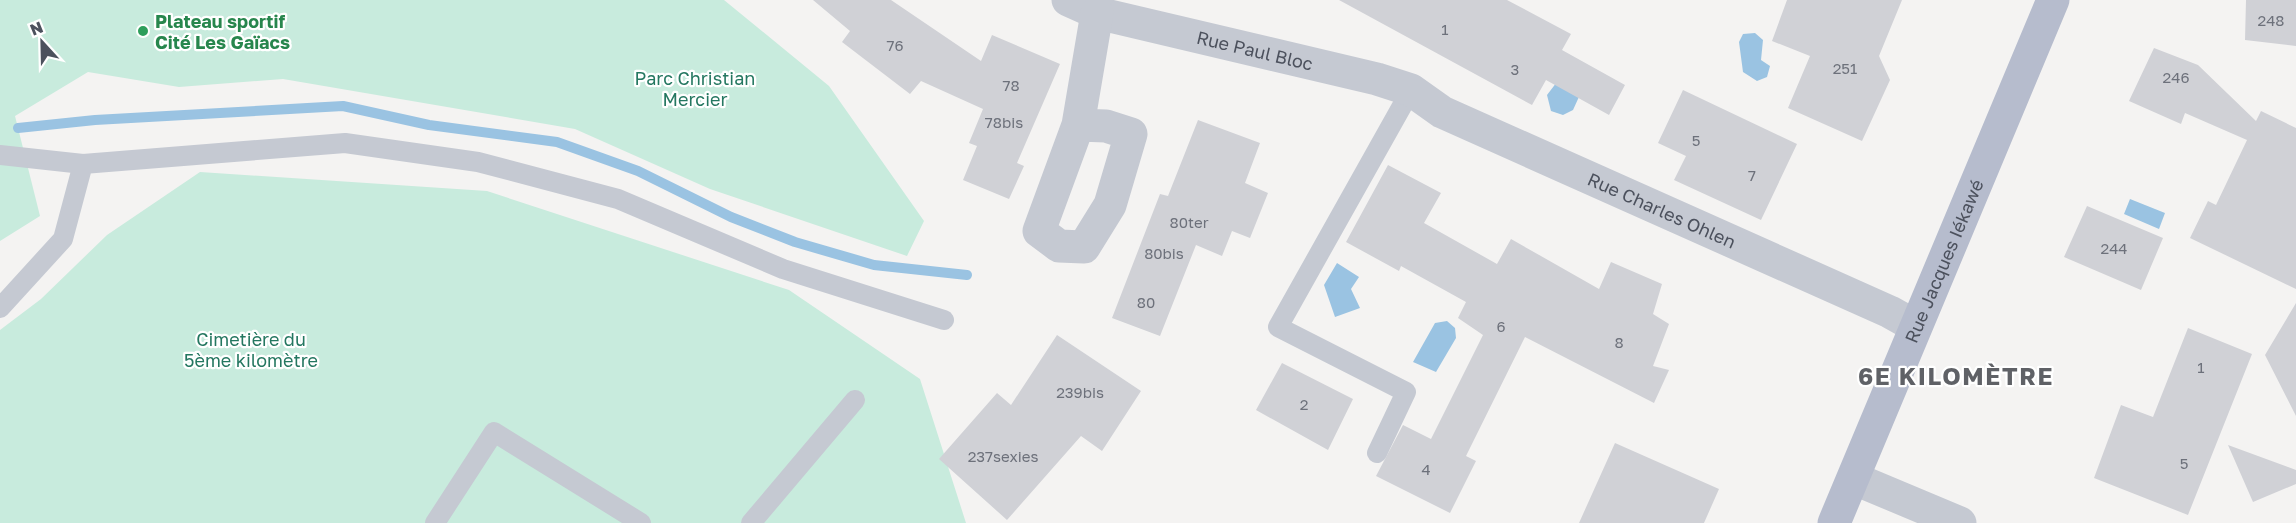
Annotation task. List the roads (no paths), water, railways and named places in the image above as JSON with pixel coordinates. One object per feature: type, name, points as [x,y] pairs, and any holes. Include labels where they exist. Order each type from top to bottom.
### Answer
[{"type":"main road","name":"Rue Jacques Iékawé","points":[[1834,523],[1855,479],[1915,326],[2053,0]]},
{"type":"street","name":"Rue Paul Bloc","points":[[1068,0],[1097,13],[1377,79],[1411,90]]},
{"type":"street","points":[[1078,125],[1097,13]]},
{"type":"street","name":"Rue Charles Ohlen","points":[[1411,90],[1442,112],[1890,312],[1915,326]]},
{"type":"street","points":[[1855,479],[1954,522]]},
{"type":"lane","points":[[1377,453],[1406,392],[1278,327],[1411,90]]},
{"type":"lane","points":[[0,155],[83,164],[345,143],[478,162],[618,200],[783,269],[944,320]]},
{"type":"lane","points":[[0,308],[63,239],[83,164]]},
{"type":"lane","points":[[751,523],[855,400]]},
{"type":"lane","points":[[435,523],[494,432],[641,523]]},
{"type":"water","points":[[1755,33],[1763,40],[1761,60],[1770,66],[1767,77],[1757,81],[1743,72],[1739,42],[1743,34]]},
{"type":"water","points":[[1588,77],[1573,110],[1563,115],[1551,111],[1547,95],[1560,78]]},
{"type":"water","points":[[2130,199],[2165,213],[2159,229],[2124,214]]},
{"type":"water","points":[[1337,263],[1359,277],[1351,289],[1360,308],[1335,317],[1324,285]]},
{"type":"water","points":[[1447,321],[1455,328],[1456,338],[1436,372],[1413,362],[1435,323]]},
{"type":"waterway","points":[[18,128],[95,120],[343,106],[429,125],[557,142],[638,171],[731,217],[795,242],[874,265],[967,275]]},
{"type":"place","name":"Plateau sportif Cité Les Gaïacs","points":[[143,31]]},
{"type":"district","name":"6E KILOMÈTRE","points":[[1956,375]]},
{"type":"park label","name":"Parc Christian Mercier","points":[[695,88]]},
{"type":"park label","name":"Cimetière du 5ème kilomètre","points":[[251,349]]}]
